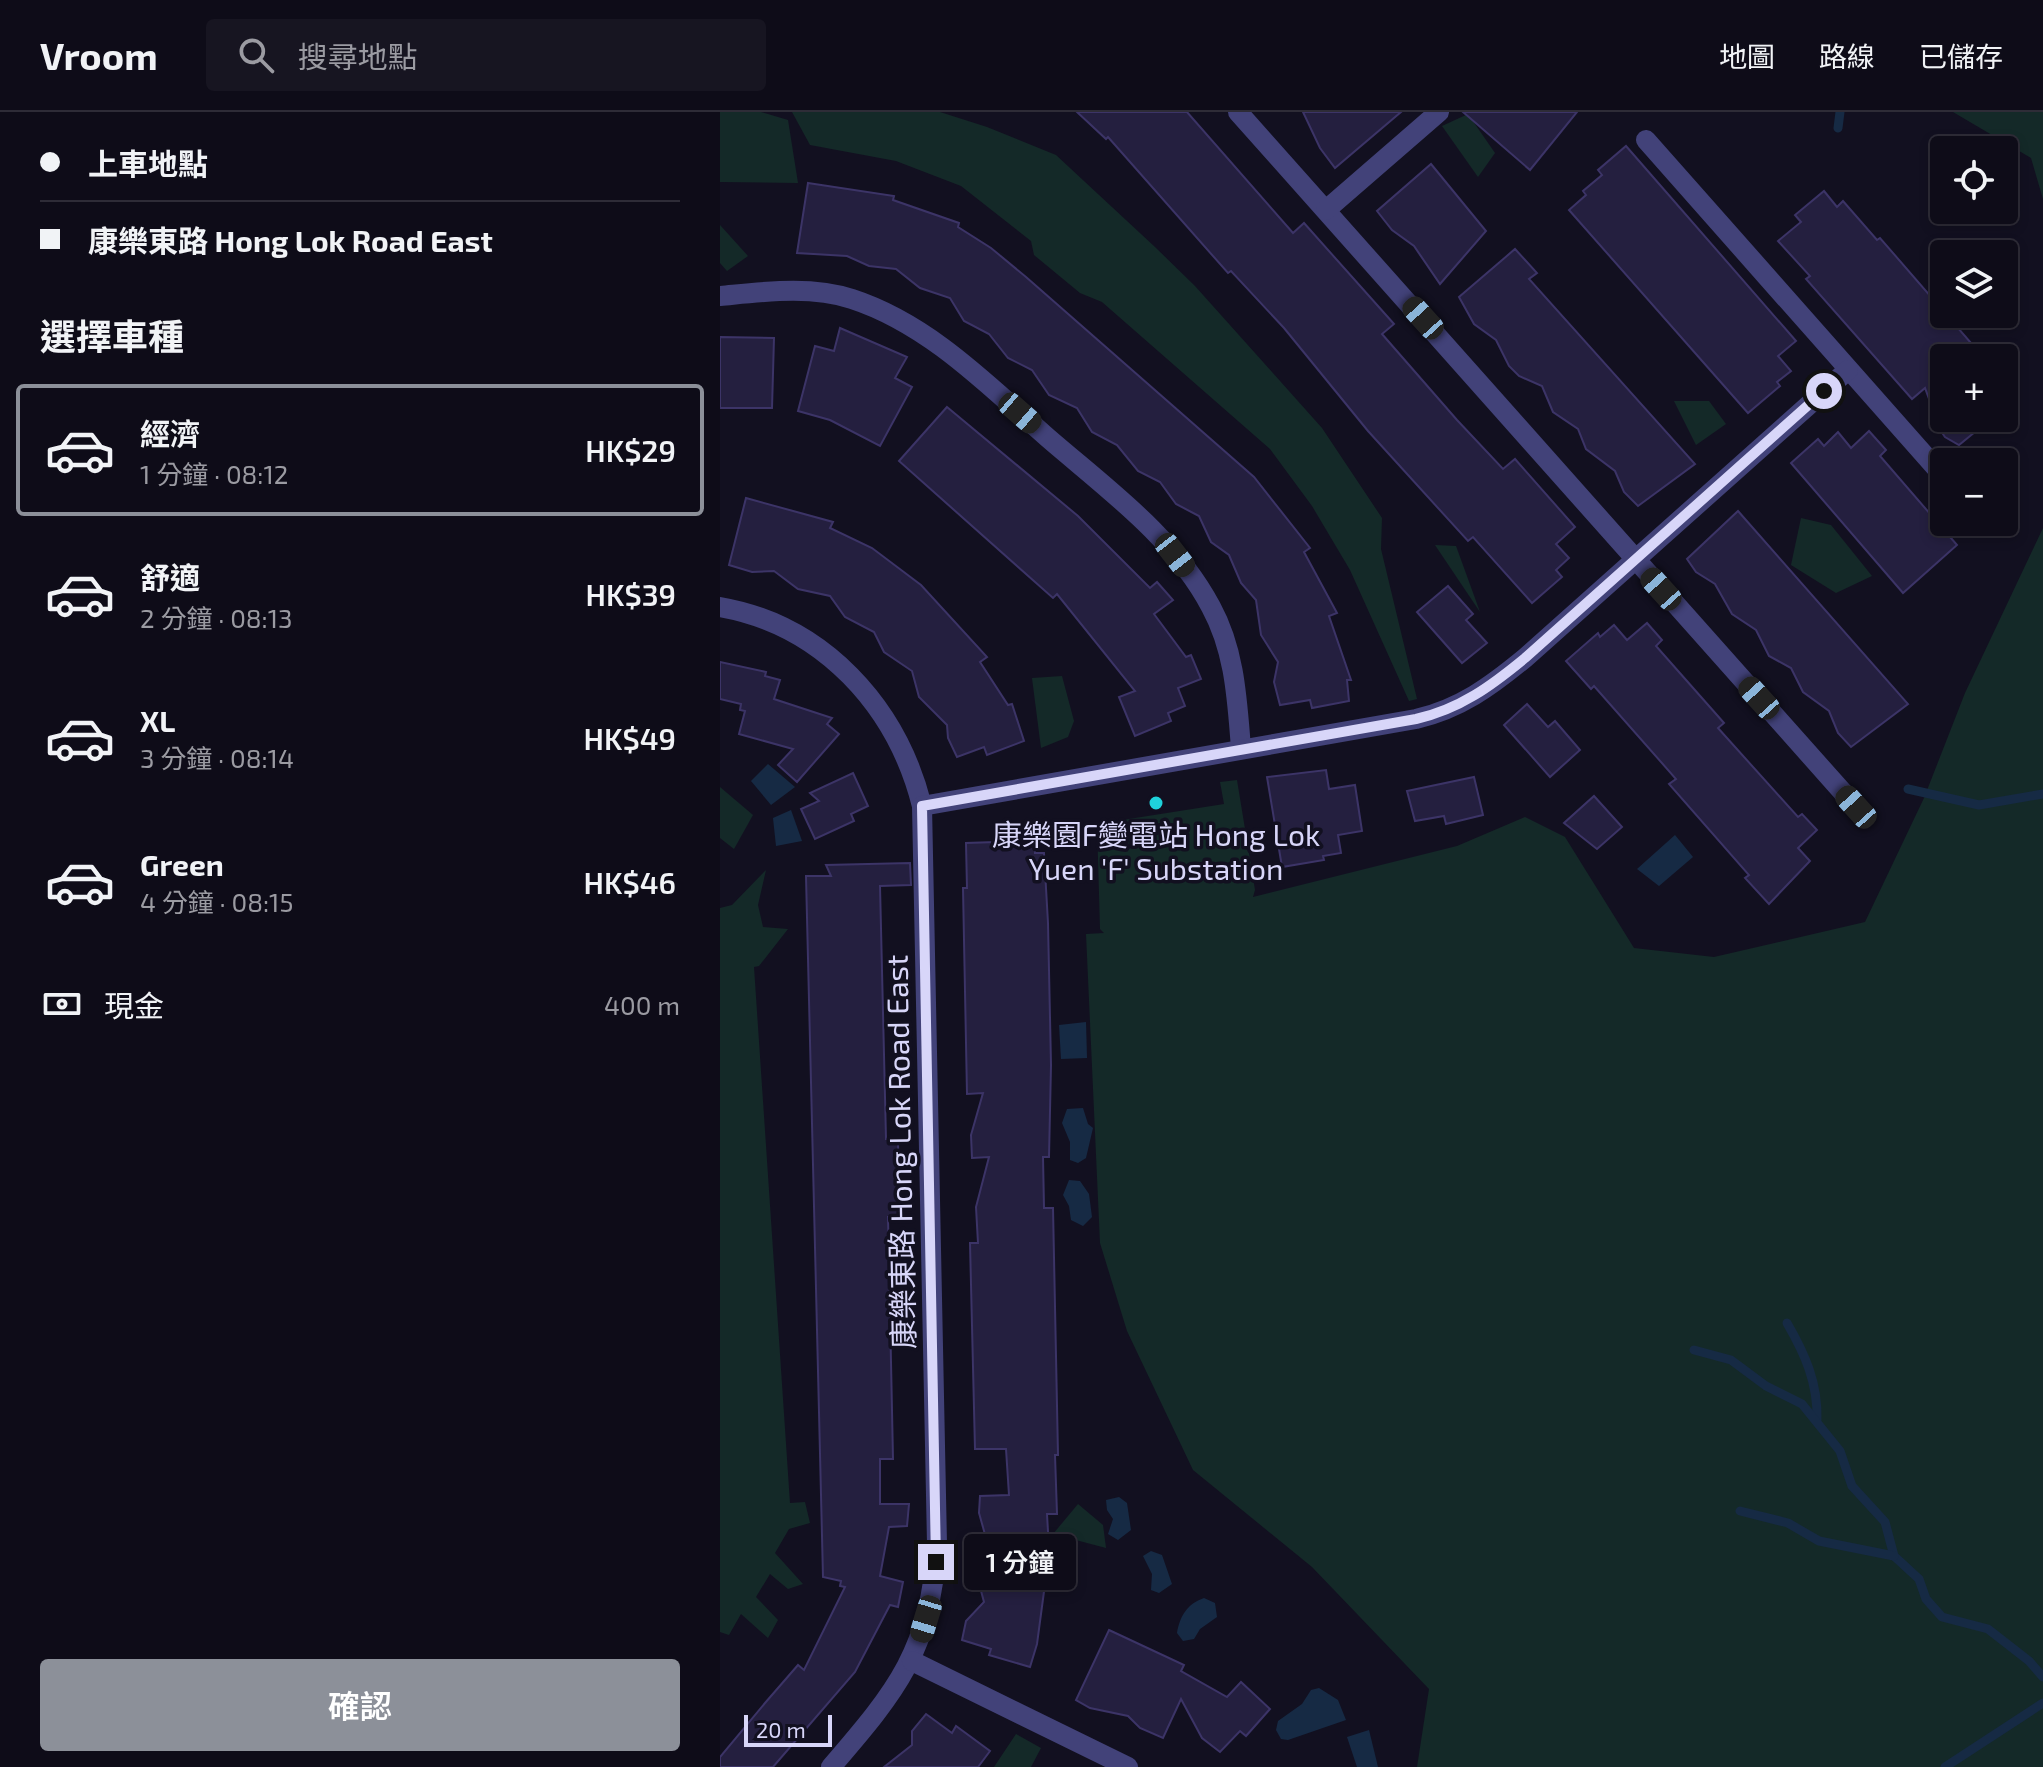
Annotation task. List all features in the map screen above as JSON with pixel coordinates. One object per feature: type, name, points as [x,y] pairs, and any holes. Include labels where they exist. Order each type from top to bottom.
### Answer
[{"type":"street","points":[[1238,112],[1856,807]]},
{"type":"street","points":[[1326,210],[1439,112]]},
{"type":"street","points":[[1646,140],[1930,461]]},
{"type":"street","points":[[720,296],[820,293],[849,297],[883,310],[940,346],[1066,453],[1159,536],[1196,581],[1226,642],[1235,680],[1241,748]]},
{"type":"street","points":[[922,806],[1416,719],[1457,706],[1490,687],[1636,561],[1848,370]]},
{"type":"street","name":"康樂東路 Hong Lok Road East","points":[[720,607],[755,616],[804,637],[842,666],[873,702],[897,738],[922,806],[937,1544],[935,1581],[912,1661],[885,1702],[831,1767]]},
{"type":"street","points":[[912,1661],[1128,1767]]},
{"type":"green space","points":[[720,112],[761,112],[788,120],[798,183],[720,182]]},
{"type":"green space","points":[[792,112],[940,112],[987,127],[1056,155],[1155,247],[1195,286],[1322,428],[1382,518],[1381,549],[1417,699],[1409,701],[1350,570],[1312,506],[1270,449],[1102,302],[1080,293],[1034,255],[1031,241],[961,186],[896,161],[810,145]]},
{"type":"green space","points":[[1953,112],[2043,112],[2043,199],[2031,158],[2018,150],[2018,136],[1994,136]]},
{"type":"green space","points":[[1468,114],[1495,153],[1478,177],[1442,126]]},
{"type":"green space","points":[[720,225],[748,256],[727,271],[720,263]]},
{"type":"green space","points":[[1674,401],[1709,401],[1726,424],[1696,445]]},
{"type":"green space","points":[[1801,518],[1831,525],[1872,576],[1836,593],[1791,565]]},
{"type":"green space","points":[[2043,528],[2043,1767],[1417,1767],[1429,1689],[1312,1567],[1193,1470],[1127,1331],[1100,1243],[1086,934],[1104,933],[1100,929],[1097,824],[1224,804],[1220,782],[1237,780],[1255,890],[1253,897],[1457,846],[1525,817],[1565,837],[1634,948],[1714,957],[1865,922],[1924,798],[1965,693]]},
{"type":"green space","points":[[1435,545],[1456,546],[1480,612]]},
{"type":"green space","points":[[1062,676],[1074,721],[1068,737],[1041,748],[1032,678]]},
{"type":"green space","points":[[720,787],[753,815],[734,849],[720,838]]},
{"type":"green space","points":[[766,870],[758,905],[763,927],[788,929],[759,966],[754,967],[790,1503],[805,1502],[810,1523],[789,1529],[775,1553],[803,1584],[788,1589],[770,1574],[756,1597],[778,1620],[768,1638],[741,1614],[729,1635],[720,1632],[720,908],[732,905]]},
{"type":"green space","points":[[1078,1504],[1103,1525],[1106,1548],[1053,1534]]},
{"type":"green space","points":[[1016,1734],[1041,1748],[1031,1767],[994,1767]]},
{"type":"water","points":[[768,764],[795,787],[771,805],[751,781]]},
{"type":"water","points":[[791,810],[802,841],[776,846],[773,818]]},
{"type":"water","points":[[1675,835],[1693,857],[1659,886],[1637,869]]},
{"type":"water","points":[[1086,1022],[1087,1058],[1061,1059],[1059,1025]]},
{"type":"water","points":[[1083,1108],[1088,1124],[1093,1128],[1086,1158],[1078,1163],[1070,1160],[1070,1142],[1062,1123],[1067,1109]]},
{"type":"water","points":[[1069,1180],[1080,1181],[1089,1194],[1092,1217],[1083,1226],[1071,1220],[1063,1195]]},
{"type":"water","points":[[1119,1497],[1127,1503],[1131,1530],[1118,1540],[1108,1534],[1113,1519],[1107,1510],[1106,1500]]},
{"type":"water","points":[[1151,1551],[1162,1555],[1172,1584],[1159,1593],[1151,1590],[1152,1574],[1143,1556]]},
{"type":"water","points":[[1204,1598],[1215,1603],[1217,1617],[1200,1629],[1194,1639],[1183,1641],[1177,1633],[1182,1616],[1189,1607]]},
{"type":"water","points":[[1319,1688],[1338,1700],[1346,1720],[1288,1740],[1281,1739],[1276,1730],[1278,1721],[1302,1704],[1311,1690]]},
{"type":"water","points":[[1369,1730],[1378,1767],[1357,1767],[1347,1737]]},
{"type":"building","points":[[1077,112],[1187,112],[1293,233],[1304,223],[1394,324],[1382,334],[1457,420],[1503,469],[1515,459],[1575,527],[1556,544],[1569,558],[1556,570],[1562,577],[1532,603],[1473,537],[1468,541],[1368,431],[1284,328],[1231,271],[1228,273],[1108,137],[1106,139]]},
{"type":"building","points":[[1303,112],[1401,112],[1335,168],[1320,148]]},
{"type":"building","points":[[1463,112],[1577,112],[1530,170]]},
{"type":"building","points":[[1626,146],[1796,341],[1778,356],[1791,371],[1777,382],[1780,386],[1748,413],[1569,210],[1586,195],[1583,191],[1602,175],[1598,170]]},
{"type":"building","points":[[1431,164],[1486,231],[1440,284],[1414,246],[1392,230],[1377,211]]},
{"type":"building","points":[[808,183],[894,196],[893,200],[959,223],[958,227],[991,248],[1026,277],[1254,477],[1310,548],[1304,552],[1337,613],[1329,616],[1351,680],[1347,680],[1349,701],[1312,708],[1310,700],[1280,705],[1274,682],[1278,662],[1261,635],[1256,600],[1241,583],[1229,555],[1211,542],[1199,516],[1176,504],[1160,482],[1138,471],[1117,445],[1092,432],[1077,408],[1049,395],[1032,370],[1008,358],[989,334],[964,321],[950,298],[920,288],[896,269],[869,266],[847,256],[797,253]]},
{"type":"building","points":[[1824,191],[1837,207],[1843,201],[1930,296],[1930,328],[1958,328],[1972,344],[1930,344],[1930,402],[1925,388],[1912,399],[1806,279],[1810,276],[1778,241],[1801,222],[1795,215]]},
{"type":"building","points":[[1515,249],[1537,273],[1529,279],[1695,464],[1638,506],[1624,492],[1615,471],[1586,449],[1578,429],[1553,412],[1542,386],[1519,376],[1509,366],[1496,340],[1474,324],[1459,297]]},
{"type":"building","points":[[840,328],[907,357],[895,378],[912,387],[880,446],[830,420],[798,411],[815,346],[834,351]]},
{"type":"building","points":[[720,337],[774,338],[772,408],[720,408]]},
{"type":"building","points":[[947,407],[1078,516],[1150,588],[1157,582],[1173,600],[1154,614],[1186,657],[1191,655],[1201,679],[1178,688],[1185,706],[1168,713],[1171,721],[1135,736],[1119,697],[1135,691],[1057,594],[1053,598],[899,461]]},
{"type":"building","points":[[1869,431],[1886,450],[1880,456],[1930,514],[1930,536],[1949,536],[1957,545],[1903,593],[1791,463],[1818,439],[1824,446],[1838,432],[1851,448]]},
{"type":"building","points":[[1942,432],[1975,432],[1959,445]]},
{"type":"building","points":[[746,498],[833,522],[830,528],[872,548],[921,585],[987,657],[980,662],[1008,705],[1012,704],[1024,741],[987,755],[984,747],[957,757],[948,738],[947,725],[919,697],[912,671],[884,652],[874,632],[845,617],[830,596],[798,589],[774,571],[752,572],[729,565]]},
{"type":"building","points":[[1738,511],[1908,704],[1851,747],[1838,733],[1829,711],[1803,692],[1791,668],[1769,656],[1756,630],[1732,614],[1715,584],[1696,572],[1687,559]]},
{"type":"building","points":[[1448,586],[1473,614],[1466,620],[1487,643],[1462,663],[1417,612]]},
{"type":"building","points":[[1647,623],[1662,640],[1656,646],[1724,723],[1718,728],[1798,817],[1802,814],[1817,830],[1798,848],[1810,861],[1769,904],[1745,878],[1749,875],[1669,784],[1676,779],[1594,686],[1591,689],[1566,661],[1598,633],[1600,637],[1614,625],[1627,640]]},
{"type":"building","points":[[720,662],[766,672],[765,676],[780,680],[774,699],[832,718],[827,724],[839,734],[797,782],[778,765],[793,749],[739,734],[745,711],[740,710],[741,704],[720,699]]},
{"type":"building","points":[[1527,704],[1548,727],[1555,721],[1580,750],[1550,777],[1504,725]]},
{"type":"building","points":[[1326,770],[1329,789],[1355,785],[1362,831],[1338,835],[1341,853],[1323,856],[1324,860],[1282,867],[1267,777]]},
{"type":"building","points":[[853,773],[868,806],[851,814],[854,821],[815,839],[801,809],[819,801],[810,793]]},
{"type":"building","points":[[1474,777],[1483,815],[1446,824],[1444,816],[1415,821],[1407,791]]},
{"type":"building","points":[[1594,796],[1622,827],[1597,849],[1564,823]]},
{"type":"building","points":[[1035,833],[1035,853],[1044,853],[1048,923],[1051,1065],[1049,1157],[1043,1157],[1044,1208],[1053,1208],[1058,1455],[1055,1455],[1057,1514],[1047,1514],[1051,1585],[1045,1584],[1037,1644],[1030,1667],[989,1655],[991,1649],[962,1640],[966,1621],[984,1602],[977,1576],[986,1538],[979,1513],[980,1496],[1009,1495],[1006,1449],[975,1449],[970,1243],[978,1243],[976,1207],[989,1157],[972,1158],[971,1135],[983,1093],[967,1094],[963,888],[967,888],[966,843],[996,842],[996,834]]},
{"type":"building","points":[[910,863],[911,885],[880,886],[886,1139],[898,1139],[899,1217],[888,1217],[893,1459],[880,1459],[880,1504],[909,1504],[907,1526],[889,1527],[880,1576],[903,1582],[898,1607],[890,1605],[855,1672],[773,1767],[720,1767],[720,1757],[765,1703],[798,1665],[804,1670],[845,1587],[840,1586],[841,1581],[823,1577],[806,876],[831,876],[826,865]]},
{"type":"building","points":[[1109,1630],[1184,1665],[1181,1671],[1227,1697],[1241,1682],[1270,1709],[1246,1736],[1240,1731],[1220,1752],[1202,1738],[1181,1699],[1163,1738],[1140,1728],[1128,1716],[1090,1708],[1076,1700]]},
{"type":"building","points":[[926,1714],[952,1733],[956,1726],[990,1751],[978,1767],[884,1767],[912,1745],[912,1731]]},
{"type":"waterway","points":[[1838,128],[1840,112]]},
{"type":"waterway","points":[[1908,789],[1979,805],[2043,794]]},
{"type":"waterway","points":[[1787,1323],[1809,1369],[1817,1420]]},
{"type":"waterway","points":[[1694,1350],[1731,1360],[1766,1386],[1802,1404],[1840,1451],[1852,1486],[1885,1522],[1894,1556],[1919,1579],[1926,1599],[1942,1617],[1988,1629],[2029,1661],[2043,1677]]},
{"type":"waterway","points":[[1740,1511],[1788,1523],[1819,1541],[1894,1556]]},
{"type":"waterway","points":[[1945,1767],[2043,1703]]},
{"type":"place","name":"康樂園F變電站 Hong Lok Yuen 'F' Substation","points":[[1156,803]]},
{"type":"route","points":[[936,1562],[922,806],[1416,719],[1457,706],[1490,687],[1525,658],[1824,391]]}]
